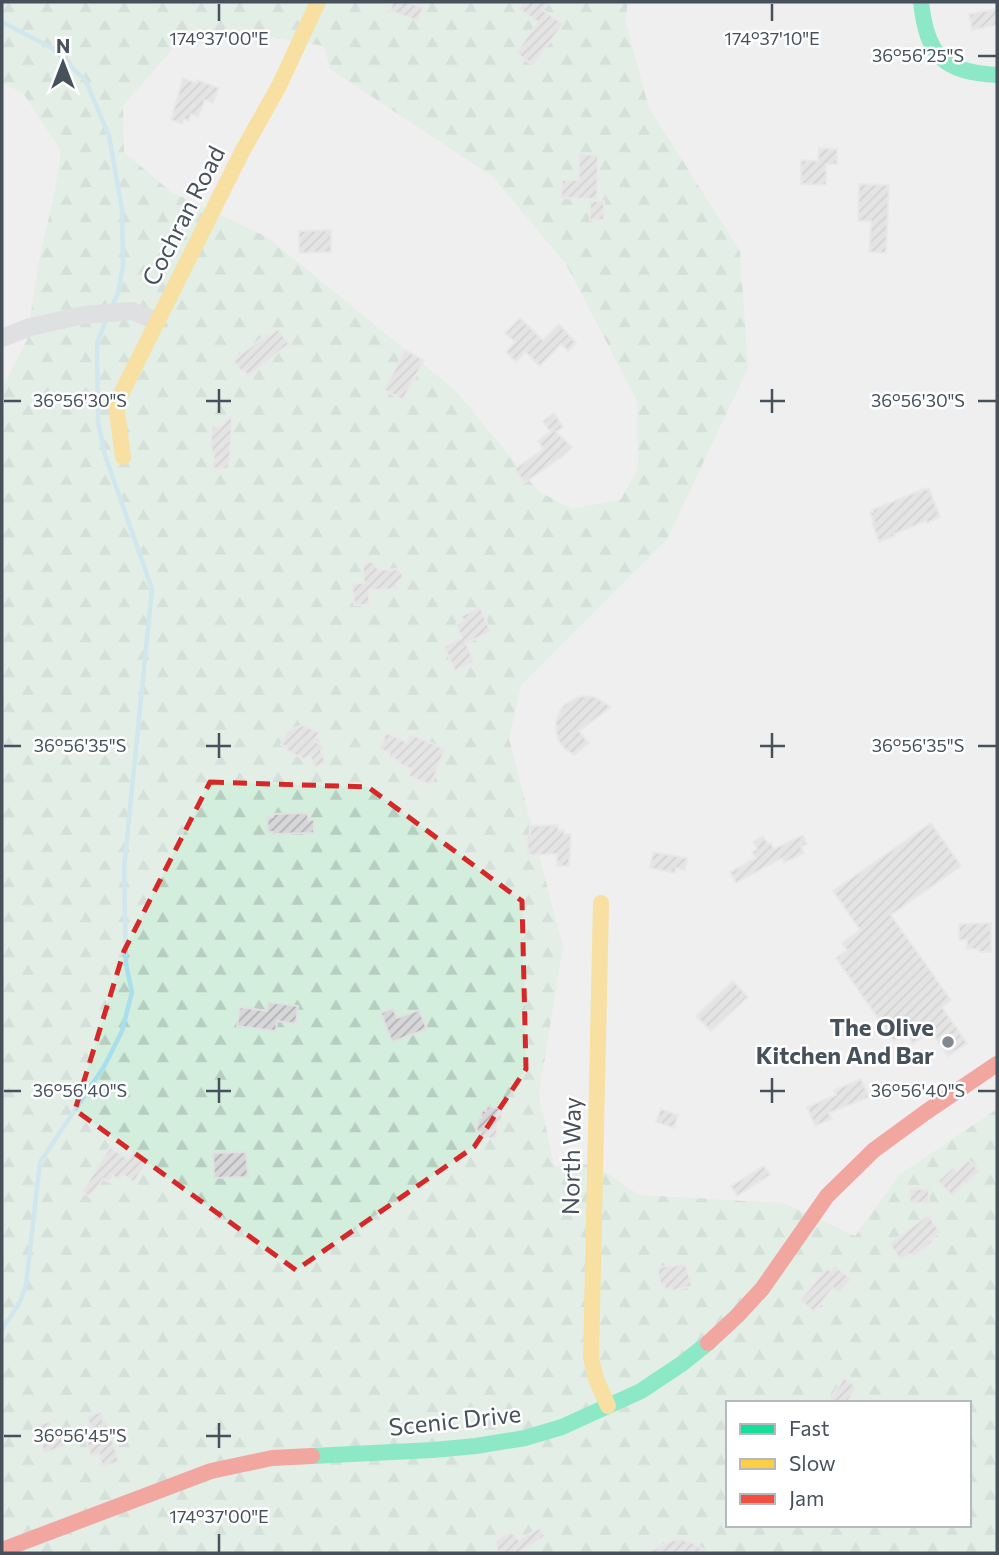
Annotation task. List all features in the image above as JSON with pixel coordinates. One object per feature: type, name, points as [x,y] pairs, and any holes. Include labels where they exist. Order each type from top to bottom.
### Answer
[{"type":"street","name":"Cochran Road","points":[[123,457],[116,404],[243,150],[279,86],[318,2]]},
{"type":"street","points":[[921,2],[924,30],[930,46],[939,58],[956,69],[997,75]]},
{"type":"street","points":[[4,332],[84,315],[132,311],[157,321]]},
{"type":"street","name":"North Way","points":[[601,903],[591,1358],[596,1379],[608,1406]]},
{"type":"street","name":"Scenic Drive","points":[[2,1550],[211,1471],[239,1464],[272,1458],[433,1450],[525,1438],[562,1427],[641,1391],[683,1363],[737,1316],[762,1289],[827,1196],[874,1150],[997,1064]]},
{"type":"highlighted area","points":[[210,782],[368,787],[522,901],[526,1069],[474,1147],[296,1270],[75,1110],[124,951]]},
{"type":"green space","points":[[2,2],[628,2],[625,20],[649,108],[740,251],[748,368],[667,539],[521,685],[509,739],[563,947],[539,1094],[554,1166],[594,1164],[639,1195],[784,1203],[855,1236],[899,1175],[997,1109],[997,1553],[2,1553],[2,388],[27,340],[38,265],[61,151],[23,93],[2,83]],"holes":[[[245,33],[324,46],[330,69],[492,176],[566,264],[637,401],[638,469],[621,499],[573,509],[539,492],[456,391],[267,237],[171,192],[124,152],[123,106],[173,48]]]},
{"type":"building","points":[[393,2],[407,2],[423,7],[418,21],[390,11]]},
{"type":"building","points":[[524,2],[549,2],[543,10],[563,24],[533,65],[516,53],[538,22],[519,9]]},
{"type":"building","points":[[997,9],[997,25],[972,30],[969,14]]},
{"type":"building","points":[[183,78],[219,88],[213,103],[205,100],[198,117],[191,114],[189,121],[184,119],[182,124],[171,120]]},
{"type":"building","points":[[819,148],[837,149],[837,164],[826,164],[826,185],[801,184],[801,160],[818,161]]},
{"type":"building","points":[[579,154],[598,155],[597,199],[561,198],[562,180],[579,180]]},
{"type":"building","points":[[859,184],[889,185],[886,253],[869,252],[871,221],[858,221]]},
{"type":"building","points":[[590,201],[604,201],[604,220],[590,220]]},
{"type":"building","points":[[331,230],[331,252],[299,253],[299,231]]},
{"type":"building","points":[[520,318],[543,340],[559,324],[576,343],[568,351],[561,344],[540,366],[525,352],[516,362],[506,352],[515,342],[505,333]]},
{"type":"building","points":[[278,329],[289,344],[248,376],[244,370],[242,372],[233,360]]},
{"type":"building","points":[[405,350],[424,360],[403,400],[384,390]]},
{"type":"building","points":[[554,413],[563,427],[556,432],[572,447],[524,483],[515,469],[543,449],[538,441],[550,432],[543,421]]},
{"type":"building","points":[[232,415],[228,469],[213,468],[212,426],[220,427]]},
{"type":"building","points":[[929,489],[940,517],[879,542],[872,523],[872,510]]},
{"type":"building","points":[[372,562],[379,570],[398,569],[402,578],[397,583],[398,589],[369,590],[369,605],[354,605],[352,583],[364,583],[363,565]]},
{"type":"building","points":[[480,607],[491,632],[466,643],[474,662],[455,671],[444,646],[462,638],[456,624],[464,621],[461,616]]},
{"type":"building","points":[[580,696],[595,697],[611,707],[579,731],[589,743],[574,755],[558,740],[556,721],[564,705]]},
{"type":"building","points":[[303,725],[319,732],[315,741],[323,746],[321,751],[326,763],[315,767],[310,756],[303,759],[281,745],[287,731]]},
{"type":"building","points":[[386,733],[407,742],[410,734],[445,749],[431,785],[409,776],[411,769],[380,749]]},
{"type":"building","points":[[308,813],[308,820],[314,820],[314,833],[268,832],[267,817],[273,817],[273,814]]},
{"type":"building","points":[[931,823],[961,866],[891,915],[951,1000],[942,1007],[967,1043],[948,1056],[931,1031],[913,1044],[906,1032],[894,1041],[836,958],[847,950],[842,943],[860,930],[833,891]]},
{"type":"building","points":[[558,825],[558,830],[571,834],[569,866],[557,866],[557,854],[528,855],[527,836],[530,836],[530,826]]},
{"type":"building","points":[[803,835],[807,844],[801,847],[804,853],[784,863],[782,858],[736,883],[730,872],[756,858],[752,852],[757,849],[753,842],[763,836],[774,849]]},
{"type":"building","points":[[653,852],[687,858],[685,870],[676,868],[675,873],[650,868]]},
{"type":"building","points":[[991,923],[991,952],[967,949],[967,940],[959,940],[959,924]]},
{"type":"building","points":[[733,981],[748,997],[711,1031],[696,1016]]},
{"type":"building","points":[[268,1002],[298,1006],[296,1024],[277,1021],[276,1031],[237,1026],[240,1007],[267,1011]]},
{"type":"building","points":[[393,1008],[397,1018],[419,1010],[427,1029],[392,1042],[381,1013]]},
{"type":"building","points":[[861,1079],[869,1097],[829,1113],[832,1119],[815,1126],[807,1107],[836,1095],[834,1090]]},
{"type":"building","points":[[487,1106],[503,1109],[496,1139],[480,1137],[481,1132],[476,1132],[482,1110],[486,1111]]},
{"type":"building","points":[[661,1109],[678,1115],[674,1128],[656,1122]]},
{"type":"building","points":[[110,1147],[128,1159],[132,1151],[148,1161],[134,1182],[122,1174],[119,1180],[113,1176],[109,1182],[103,1179],[90,1197],[82,1192]]},
{"type":"building","points":[[246,1152],[248,1177],[214,1178],[213,1153]]},
{"type":"building","points":[[968,1160],[980,1171],[952,1196],[938,1181],[953,1167],[957,1171]]},
{"type":"building","points":[[764,1166],[770,1175],[737,1196],[731,1186]]},
{"type":"building","points":[[910,1189],[929,1189],[929,1203],[910,1203]]},
{"type":"building","points":[[928,1215],[940,1232],[931,1239],[933,1242],[913,1257],[910,1254],[901,1260],[889,1244]]},
{"type":"building","points":[[685,1263],[692,1286],[665,1290],[664,1285],[661,1286],[657,1268]]},
{"type":"building","points":[[834,1265],[851,1279],[839,1293],[833,1288],[814,1312],[800,1300],[827,1268],[831,1271]]},
{"type":"building","points":[[844,1378],[854,1385],[855,1390],[848,1401],[829,1401]]},
{"type":"building","points":[[101,1412],[119,1462],[102,1467],[99,1454],[91,1457],[84,1434],[92,1432],[87,1416]]},
{"type":"building","points":[[50,1421],[54,1435],[61,1433],[66,1446],[44,1453],[35,1426]]},
{"type":"building","points":[[540,1528],[545,1536],[518,1553],[498,1553],[495,1542],[504,1535],[512,1533],[519,1540]]},
{"type":"building","points":[[680,1539],[709,1553],[646,1553],[671,1541]]},
{"type":"waterway","points":[[2,22],[52,48],[86,81],[109,136],[122,209],[123,265],[118,293],[112,307]]},
{"type":"waterway","points":[[2,1329],[20,1302],[26,1285],[40,1162],[105,1065],[122,1031],[132,992],[126,964],[124,869],[152,589],[105,455],[98,422],[97,343],[107,318]]},
{"type":"traffic: fast","points":[[921,2],[928,35],[933,48],[941,57],[950,65],[963,70],[997,75]]},
{"type":"traffic: fast","points":[[312,1456],[433,1450],[525,1438],[562,1427],[641,1391],[708,1343]]},
{"type":"traffic: slow","points":[[123,457],[116,404],[243,150],[279,86],[318,2]]},
{"type":"traffic: slow","points":[[601,903],[591,1358],[596,1379],[608,1406]]},
{"type":"traffic: jam","points":[[708,1343],[762,1289],[827,1196],[874,1150],[997,1064]]},
{"type":"traffic: jam","points":[[2,1550],[211,1471],[272,1458],[312,1456]]},
{"type":"place","name":"The Olive Kitchen And Bar","points":[[948,1042]]}]
